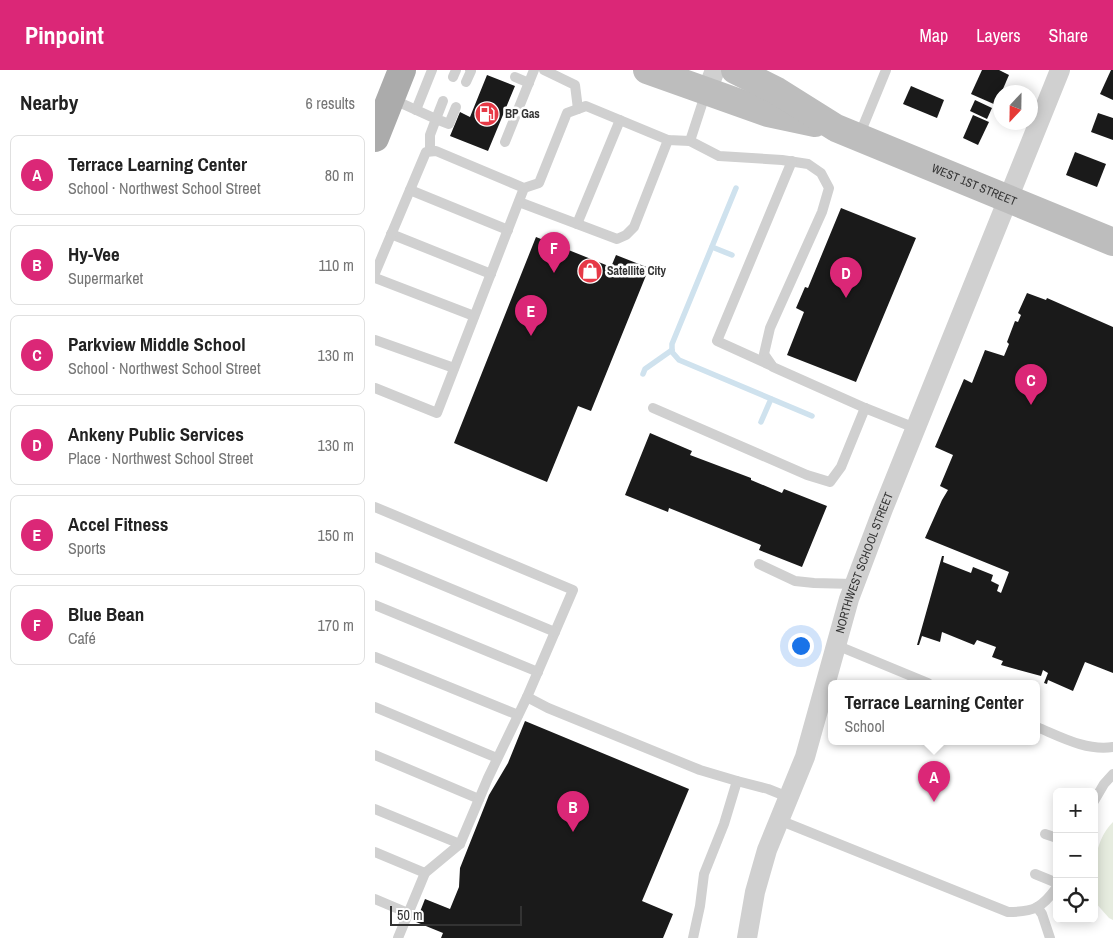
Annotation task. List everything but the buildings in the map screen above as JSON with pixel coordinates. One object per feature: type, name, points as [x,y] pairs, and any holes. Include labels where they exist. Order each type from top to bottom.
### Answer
[{"type":"main road","points":[[375,138],[402,70]]},
{"type":"main road","name":"WEST 1ST STREET","points":[[647,70],[711,81],[768,113],[847,133],[1008,197],[1113,242]]},
{"type":"main road","name":"WEST 1ST STREET","points":[[735,70],[847,133]]},
{"type":"street","name":"NORTHWEST SCHOOL STREET","points":[[747,938],[755,892],[767,850],[805,756],[854,584],[1060,70]]},
{"type":"lane","points":[[416,110],[432,70]]},
{"type":"lane","points":[[466,82],[471,70]]},
{"type":"lane","points":[[505,142],[534,70]]},
{"type":"lane","points":[[544,70],[575,85],[579,109]]},
{"type":"lane","points":[[847,133],[886,70]]},
{"type":"lane","points":[[515,77],[529,83]]},
{"type":"lane","points":[[689,141],[711,81]]},
{"type":"lane","points":[[391,99],[449,124],[456,107]]},
{"type":"lane","points":[[430,151],[430,135],[443,101]]},
{"type":"lane","points":[[375,273],[426,152],[436,151],[524,188],[539,183],[567,113],[586,106],[668,140],[689,141],[719,156],[792,161],[808,164],[821,174],[829,188],[822,212],[770,328],[764,354],[773,367]]},
{"type":"lane","points":[[577,224],[620,120]]},
{"type":"lane","points":[[519,202],[617,239],[626,235],[634,227],[668,140]]},
{"type":"lane","points":[[792,161],[717,342],[865,408],[915,428]]},
{"type":"lane","points":[[375,388],[437,413],[524,188]]},
{"type":"lane","points":[[410,190],[508,230]]},
{"type":"lane","points":[[391,234],[491,274]]},
{"type":"lane","points":[[375,278],[474,316]]},
{"type":"lane","points":[[375,340],[454,368]]},
{"type":"lane","points":[[653,408],[807,476],[830,482],[841,467],[865,408]]},
{"type":"lane","points":[[375,508],[573,590],[460,844],[425,873],[397,938]]},
{"type":"lane","points":[[375,556],[555,632]]},
{"type":"lane","points":[[759,564],[795,580],[814,583],[854,584]]},
{"type":"lane","points":[[375,605],[538,672]]},
{"type":"lane","points":[[836,645],[921,680]]},
{"type":"lane","points":[[375,657],[518,715]]},
{"type":"lane","points":[[893,680],[897,670]]},
{"type":"lane","points":[[527,697],[548,708],[701,770],[768,789],[788,797]]},
{"type":"lane","points":[[375,708],[497,758]]},
{"type":"lane","points":[[1040,728],[1084,745],[1103,748],[1113,747]]},
{"type":"lane","points":[[375,755],[479,799]]},
{"type":"lane","points":[[1098,794],[1113,774]]},
{"type":"lane","points":[[693,938],[704,874],[724,824],[737,781]]},
{"type":"lane","points":[[375,809],[460,844]]},
{"type":"lane","points":[[779,820],[1009,912],[1024,912],[1037,907],[1047,901],[1053,893]]},
{"type":"lane","points":[[1045,834],[1053,837]]},
{"type":"lane","points":[[375,852],[425,873]]},
{"type":"lane","points":[[1035,874],[1053,881]]},
{"type":"lane","points":[[375,899],[408,913]]},
{"type":"lane","points":[[1037,907],[1042,914],[1050,938]]},
{"type":"shaded area","points":[[1113,822],[1113,920],[1098,906],[1098,849],[1106,830]]},
{"type":"waterway","points":[[736,188],[672,344],[672,352],[679,360],[812,416]]},
{"type":"waterway","points":[[712,247],[732,255]]},
{"type":"waterway","points":[[643,374],[645,369],[672,350]]},
{"type":"waterway","points":[[761,422],[771,399]]},
{"type":"place","name":"BP Gas","points":[[487,114]]},
{"type":"place","name":"Satellite City","points":[[590,271]]},
{"type":"place","name":"Blue Bean","points":[[554,273]]},
{"type":"place","name":"Ankeny Public Services","points":[[846,298]]},
{"type":"place","name":"Accel Fitness","points":[[531,336]]},
{"type":"place","name":"Parkview Middle School","points":[[1031,405]]},
{"type":"place","name":"Terrace Learning Center","points":[[934,802]]},
{"type":"place","name":"Hy-Vee","points":[[573,832]]}]
